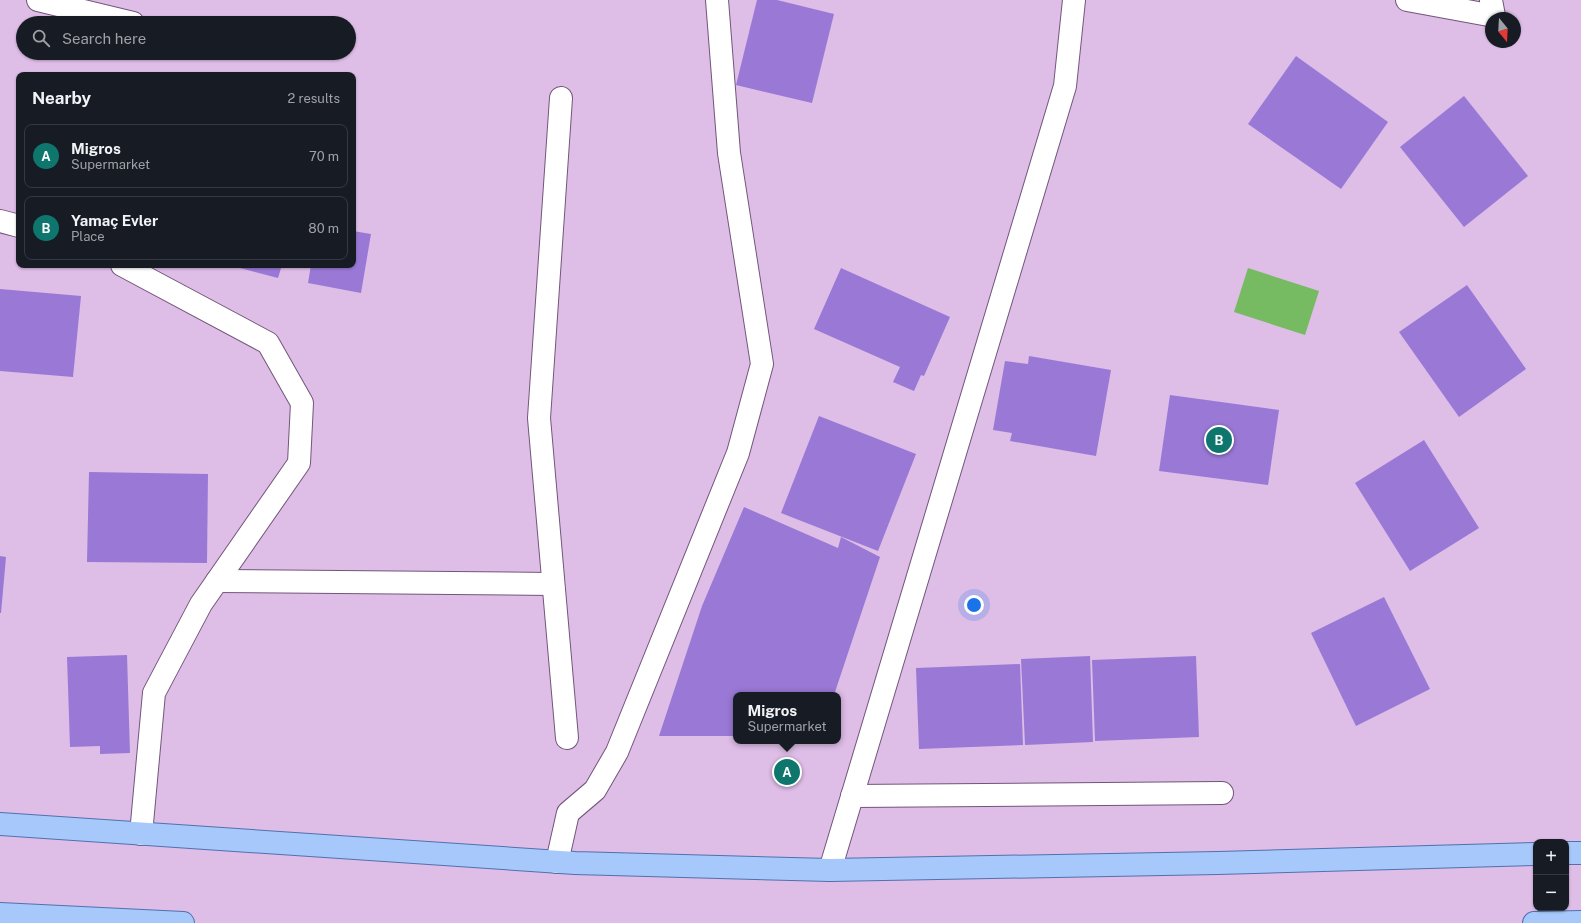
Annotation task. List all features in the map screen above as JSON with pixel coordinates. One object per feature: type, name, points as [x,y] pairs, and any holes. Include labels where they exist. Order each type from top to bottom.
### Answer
[{"type":"main road","points":[[0,824],[557,862],[830,870],[1210,864],[1533,854]]},
{"type":"main road","points":[[1569,853],[1581,853]]},
{"type":"main road","points":[[0,914],[183,923]]},
{"type":"main road","points":[[1534,923],[1581,922]]},
{"type":"street","points":[[38,0],[104,16]]},
{"type":"street","points":[[557,862],[568,813],[596,790],[617,752],[738,453],[762,364],[729,153],[717,0]]},
{"type":"street","points":[[830,870],[1065,86],[1074,0]]},
{"type":"street","points":[[1407,0],[1494,16],[1491,0]]},
{"type":"street","points":[[562,98],[539,418],[552,584],[567,738]]},
{"type":"street","points":[[0,221],[16,225]]},
{"type":"street","points":[[128,268],[268,343],[302,403],[299,463],[201,604],[154,693],[142,834]]},
{"type":"street","points":[[217,581],[552,584]]},
{"type":"street","points":[[852,796],[1222,793]]},
{"type":"shaded area","points":[[1248,268],[1319,291],[1305,335],[1234,312]]},
{"type":"building","points":[[757,0],[777,0],[834,14],[812,103],[736,85]]},
{"type":"building","points":[[1296,56],[1388,122],[1341,189],[1248,124]]},
{"type":"building","points":[[1464,96],[1528,176],[1464,227],[1400,147]]},
{"type":"building","points":[[356,232],[371,234],[361,293],[308,283],[310,268],[356,268]]},
{"type":"building","points":[[240,268],[281,268],[278,278]]},
{"type":"building","points":[[841,268],[950,317],[924,376],[921,375],[914,391],[893,382],[900,367],[814,329]]},
{"type":"building","points":[[1467,285],[1526,369],[1459,417],[1399,332]]},
{"type":"building","points":[[0,289],[81,296],[73,377],[0,371]]},
{"type":"building","points":[[1029,356],[1111,370],[1096,456],[1010,441],[1012,433],[993,430],[1005,361],[1028,364]]},
{"type":"building","points":[[1170,395],[1279,410],[1268,485],[1159,471]]},
{"type":"building","points":[[819,416],[916,454],[878,551],[781,513]]},
{"type":"building","points":[[1424,440],[1479,528],[1410,571],[1355,483]]},
{"type":"building","points":[[89,472],[208,474],[207,563],[87,562]]},
{"type":"building","points":[[744,507],[838,548],[841,537],[880,557],[835,692],[733,692],[733,736],[659,736],[702,606]]},
{"type":"building","points":[[0,556],[6,557],[1,613],[0,613]]},
{"type":"building","points":[[1384,597],[1430,689],[1356,726],[1311,633]]},
{"type":"building","points":[[127,655],[130,753],[100,754],[100,746],[70,747],[67,657]]},
{"type":"building","points":[[1090,656],[1093,742],[1025,745],[1021,659]]},
{"type":"building","points":[[1196,656],[1199,737],[1095,741],[1092,660]]},
{"type":"building","points":[[1020,664],[1023,745],[919,749],[916,668]]},
{"type":"place","name":"Yamaç Evler","points":[[1219,440]]},
{"type":"place","name":"Migros","points":[[787,772]]}]
